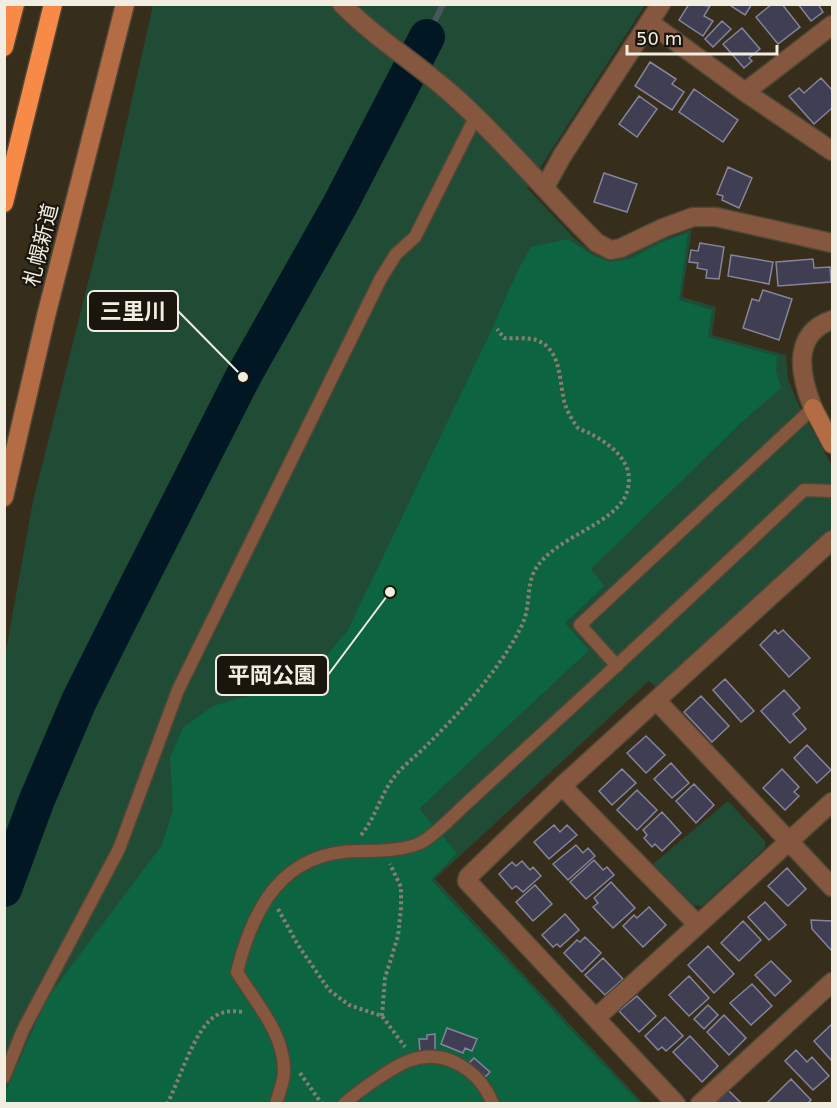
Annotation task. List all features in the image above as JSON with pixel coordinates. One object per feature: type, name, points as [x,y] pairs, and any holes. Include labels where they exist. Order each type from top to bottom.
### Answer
[{"type":"highway","points":[[4,47],[15,4]]},
{"type":"highway","points":[[4,203],[53,4]]},
{"type":"street","name":"札幌新道","points":[[4,497],[46,316],[125,4]]},
{"type":"street","points":[[342,4],[359,21],[445,88],[476,116],[597,243],[611,250],[636,242],[663,228],[693,217],[716,217],[832,243]]},
{"type":"street","points":[[545,187],[562,156],[661,4]]},
{"type":"street","points":[[650,22],[745,92],[832,151]]},
{"type":"street","points":[[745,92],[832,25]]},
{"type":"street","points":[[832,320],[822,323],[809,336],[801,367],[803,383],[813,408],[832,444]]},
{"type":"street","points":[[676,1104],[466,881],[468,876],[562,786],[832,540]]},
{"type":"street","points":[[657,701],[832,887]]},
{"type":"street","points":[[562,786],[697,924]]},
{"type":"street","points":[[596,1018],[832,802]]},
{"type":"street","points":[[700,1104],[832,982]]},
{"type":"lane","points":[[4,1077],[23,1030],[118,849],[188,669],[381,278],[396,254],[415,237],[476,116]]},
{"type":"lane","points":[[616,666],[579,625],[813,408]]},
{"type":"lane","points":[[276,1104],[284,1072],[280,1042],[237,972],[241,953],[270,892],[282,879],[301,865],[333,854],[384,850],[422,842],[616,666],[804,490],[832,491]]},
{"type":"lane","points":[[344,1104],[411,1060],[432,1057],[448,1058],[464,1066],[489,1093],[492,1104]]},
{"type":"path","points":[[354,851],[359,838],[374,818],[390,783],[449,722],[501,660],[522,626],[529,606],[531,583],[535,570],[553,549],[618,508],[628,488],[628,470],[615,449],[578,428],[566,408],[560,372],[555,358],[546,346],[535,339],[504,338],[497,329]]},
{"type":"path","points":[[382,1016],[385,978],[398,936],[401,887],[384,850]]},
{"type":"path","points":[[270,892],[298,945],[329,990],[349,1005],[382,1016],[411,1060]]},
{"type":"path","points":[[167,1104],[209,1020],[218,1014],[231,1011],[263,1013]]},
{"type":"path","points":[[281,1053],[292,1061],[322,1104]]},
{"type":"green space","points":[[153,5],[645,5],[527,188],[574,238],[594,254],[610,260],[629,256],[661,240],[692,229],[682,297],[716,307],[712,335],[786,355],[788,379],[799,406],[832,466],[832,528],[659,690],[649,681],[435,879],[643,1103],[5,1104],[5,656],[33,501],[112,188]]},
{"type":"green space","points":[[688,233],[679,300],[712,310],[708,337],[777,356],[776,371],[781,388],[745,419],[591,569],[604,586],[565,623],[589,650],[419,809],[457,853],[431,880],[639,1103],[5,1104],[5,1093],[46,1000],[162,845],[173,810],[170,757],[183,728],[213,706],[240,698],[298,689],[348,630],[518,270],[531,247],[568,239],[592,255],[610,262],[630,259],[662,242]]},
{"type":"green space","points":[[728,801],[765,841],[765,848],[702,906],[692,905],[653,864]]},
{"type":"building","points":[[689,4],[710,6],[704,16],[713,21],[703,36],[679,20]]},
{"type":"building","points":[[728,4],[752,4],[745,15]]},
{"type":"building","points":[[772,4],[782,4],[800,27],[778,44],[756,17]]},
{"type":"building","points":[[798,4],[818,4],[823,12],[811,21]]},
{"type":"building","points":[[722,21],[731,29],[713,47],[705,39]]},
{"type":"building","points":[[742,28],[760,49],[749,58],[752,61],[744,68],[723,44]]},
{"type":"building","points":[[650,62],[676,79],[672,84],[684,92],[672,110],[635,86]]},
{"type":"building","points":[[821,78],[832,90],[832,108],[814,124],[789,96],[799,88],[804,93]]},
{"type":"building","points":[[694,89],[738,120],[723,142],[679,112]]},
{"type":"building","points":[[639,96],[657,109],[637,137],[619,124]]},
{"type":"building","points":[[728,167],[752,178],[739,208],[722,200],[723,196],[717,194]]},
{"type":"building","points":[[604,173],[637,184],[627,212],[594,202]]},
{"type":"building","points":[[700,243],[724,247],[719,279],[706,278],[707,270],[697,268],[698,263],[689,262],[691,250],[698,251]]},
{"type":"building","points":[[731,255],[773,262],[769,284],[728,276]]},
{"type":"building","points":[[813,259],[814,268],[830,267],[831,282],[778,286],[776,262]]},
{"type":"building","points":[[763,290],[792,299],[779,340],[743,328],[752,299],[759,301]]},
{"type":"building","points":[[775,630],[778,634],[783,630],[810,658],[789,677],[760,645]]},
{"type":"building","points":[[725,679],[754,711],[741,722],[713,690]]},
{"type":"building","points":[[784,690],[800,708],[793,714],[806,729],[790,743],[761,711]]},
{"type":"building","points":[[701,696],[729,726],[712,742],[684,712]]},
{"type":"building","points":[[646,736],[665,755],[646,773],[627,753]]},
{"type":"building","points":[[807,745],[831,770],[817,783],[794,758]]},
{"type":"building","points":[[671,763],[689,783],[672,798],[654,779]]},
{"type":"building","points":[[622,769],[636,783],[612,805],[599,791]]},
{"type":"building","points":[[782,769],[799,787],[794,792],[799,796],[785,810],[763,788]]},
{"type":"building","points":[[694,784],[714,805],[696,823],[676,801]]},
{"type":"building","points":[[637,790],[657,810],[637,830],[617,810]]},
{"type":"building","points":[[662,812],[681,833],[662,851],[655,844],[652,847],[644,838],[647,835],[643,830]]},
{"type":"building","points":[[554,825],[560,832],[567,825],[577,835],[549,859],[534,842]]},
{"type":"building","points":[[576,845],[583,853],[588,848],[595,856],[568,880],[553,864]]},
{"type":"building","points":[[594,860],[603,870],[607,867],[614,875],[586,899],[570,882]]},
{"type":"building","points":[[522,861],[530,870],[533,867],[541,876],[523,892],[516,886],[512,889],[499,874],[512,862],[516,866]]},
{"type":"building","points":[[787,868],[806,889],[788,906],[768,886]]},
{"type":"building","points":[[611,882],[635,908],[613,928],[593,907],[598,903],[594,898]]},
{"type":"building","points":[[535,885],[552,904],[533,921],[516,902]]},
{"type":"building","points":[[765,902],[786,925],[769,940],[748,917]]},
{"type":"building","points":[[649,907],[666,925],[643,947],[623,926],[634,915],[637,918]]},
{"type":"building","points":[[565,914],[579,930],[560,947],[557,944],[553,947],[542,935]]},
{"type":"building","points":[[811,920],[832,921],[832,951],[812,929]]},
{"type":"building","points":[[743,921],[761,940],[739,961],[721,943]]},
{"type":"building","points":[[585,937],[601,953],[582,972],[564,953],[577,940],[580,942]]},
{"type":"building","points":[[708,946],[734,974],[714,993],[688,965]]},
{"type":"building","points":[[603,958],[623,979],[605,995],[585,975]]},
{"type":"building","points":[[771,961],[791,981],[775,996],[755,975]]},
{"type":"building","points":[[689,976],[709,998],[689,1016],[669,995]]},
{"type":"building","points":[[752,984],[772,1006],[751,1025],[730,1003]]},
{"type":"building","points":[[637,996],[656,1016],[639,1032],[619,1011]]},
{"type":"building","points":[[708,1005],[718,1015],[704,1029],[694,1019]]},
{"type":"building","points":[[724,1015],[746,1038],[729,1055],[707,1032]]},
{"type":"building","points":[[665,1017],[683,1036],[666,1051],[662,1047],[658,1050],[645,1036]]},
{"type":"building","points":[[832,1026],[832,1061],[814,1041]]},
{"type":"building","points":[[447,1028],[477,1039],[472,1051],[465,1048],[463,1053],[441,1044]]},
{"type":"building","points":[[435,1034],[435,1052],[420,1052],[419,1039],[427,1039],[427,1035]]},
{"type":"building","points":[[690,1036],[718,1066],[702,1082],[673,1052]]},
{"type":"building","points":[[796,1050],[807,1062],[812,1057],[829,1076],[813,1090],[785,1061]]},
{"type":"building","points":[[474,1058],[490,1072],[485,1077],[469,1063]]},
{"type":"building","points":[[791,1079],[811,1100],[807,1104],[766,1104]]},
{"type":"building","points":[[728,1090],[742,1104],[715,1104]]},
{"type":"waterway","points":[[427,37],[443,4]]},
{"type":"waterway","points":[[4,889],[36,802],[79,701],[243,377],[340,205],[427,37]]},
{"type":"place","name":"三里川","points":[[243,377]]},
{"type":"place","name":"平岡公園","points":[[390,592]]}]
